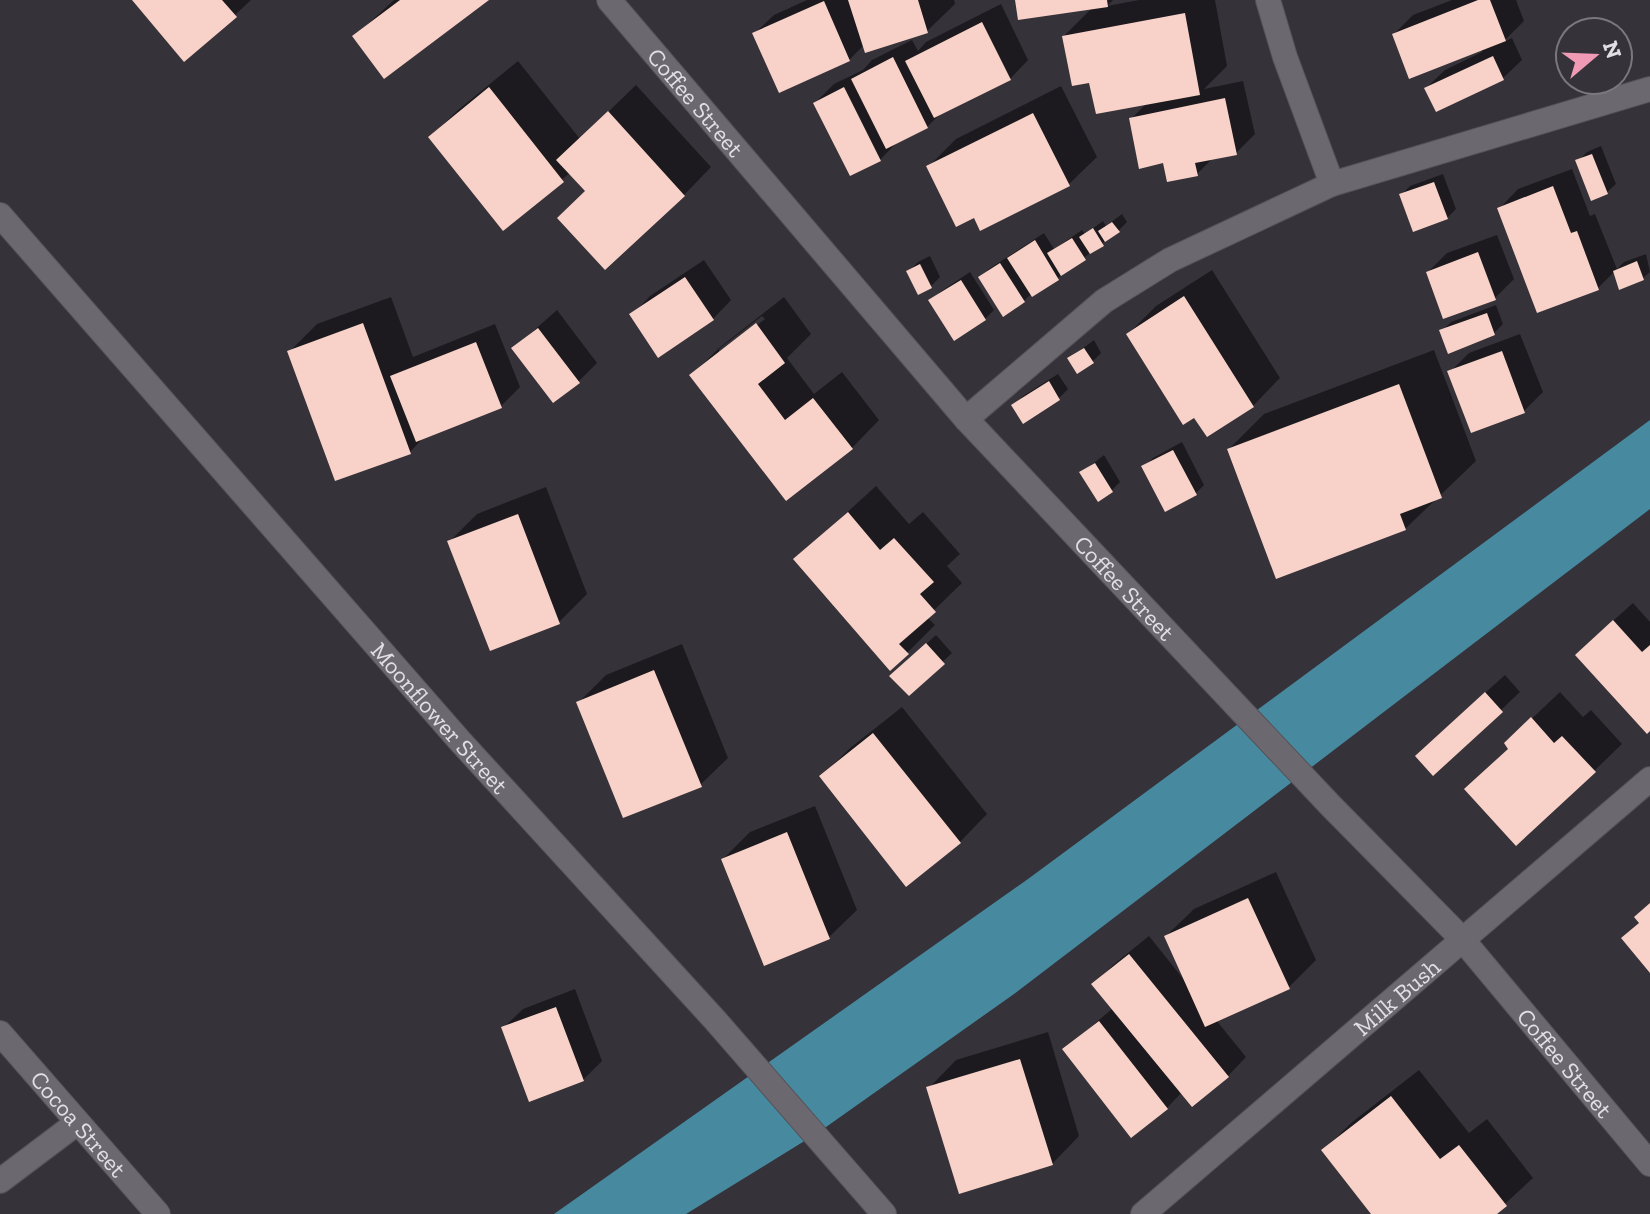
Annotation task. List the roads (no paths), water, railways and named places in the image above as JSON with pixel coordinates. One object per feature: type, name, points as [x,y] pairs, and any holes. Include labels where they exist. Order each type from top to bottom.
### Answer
[{"type":"street","name":"Coffee Street","points":[[609,0],[966,419],[1183,651],[1462,939],[1650,1164]]},
{"type":"street","points":[[1268,0],[1285,57],[1332,184]]},
{"type":"street","points":[[966,419],[1104,301],[1170,260],[1332,184],[1650,89]]},
{"type":"street","name":"Moonflower Street","points":[[0,215],[459,740],[715,1020],[884,1214]]},
{"type":"street","name":"Milk Bush","points":[[1143,1214],[1650,779]]},
{"type":"street","name":"Cocoa Street","points":[[0,1033],[158,1214]]},
{"type":"street","points":[[0,1181],[77,1123]]},
{"type":"water","points":[[1650,420],[1650,509],[1014,994],[819,1132],[686,1214],[554,1214],[1028,879]]}]
